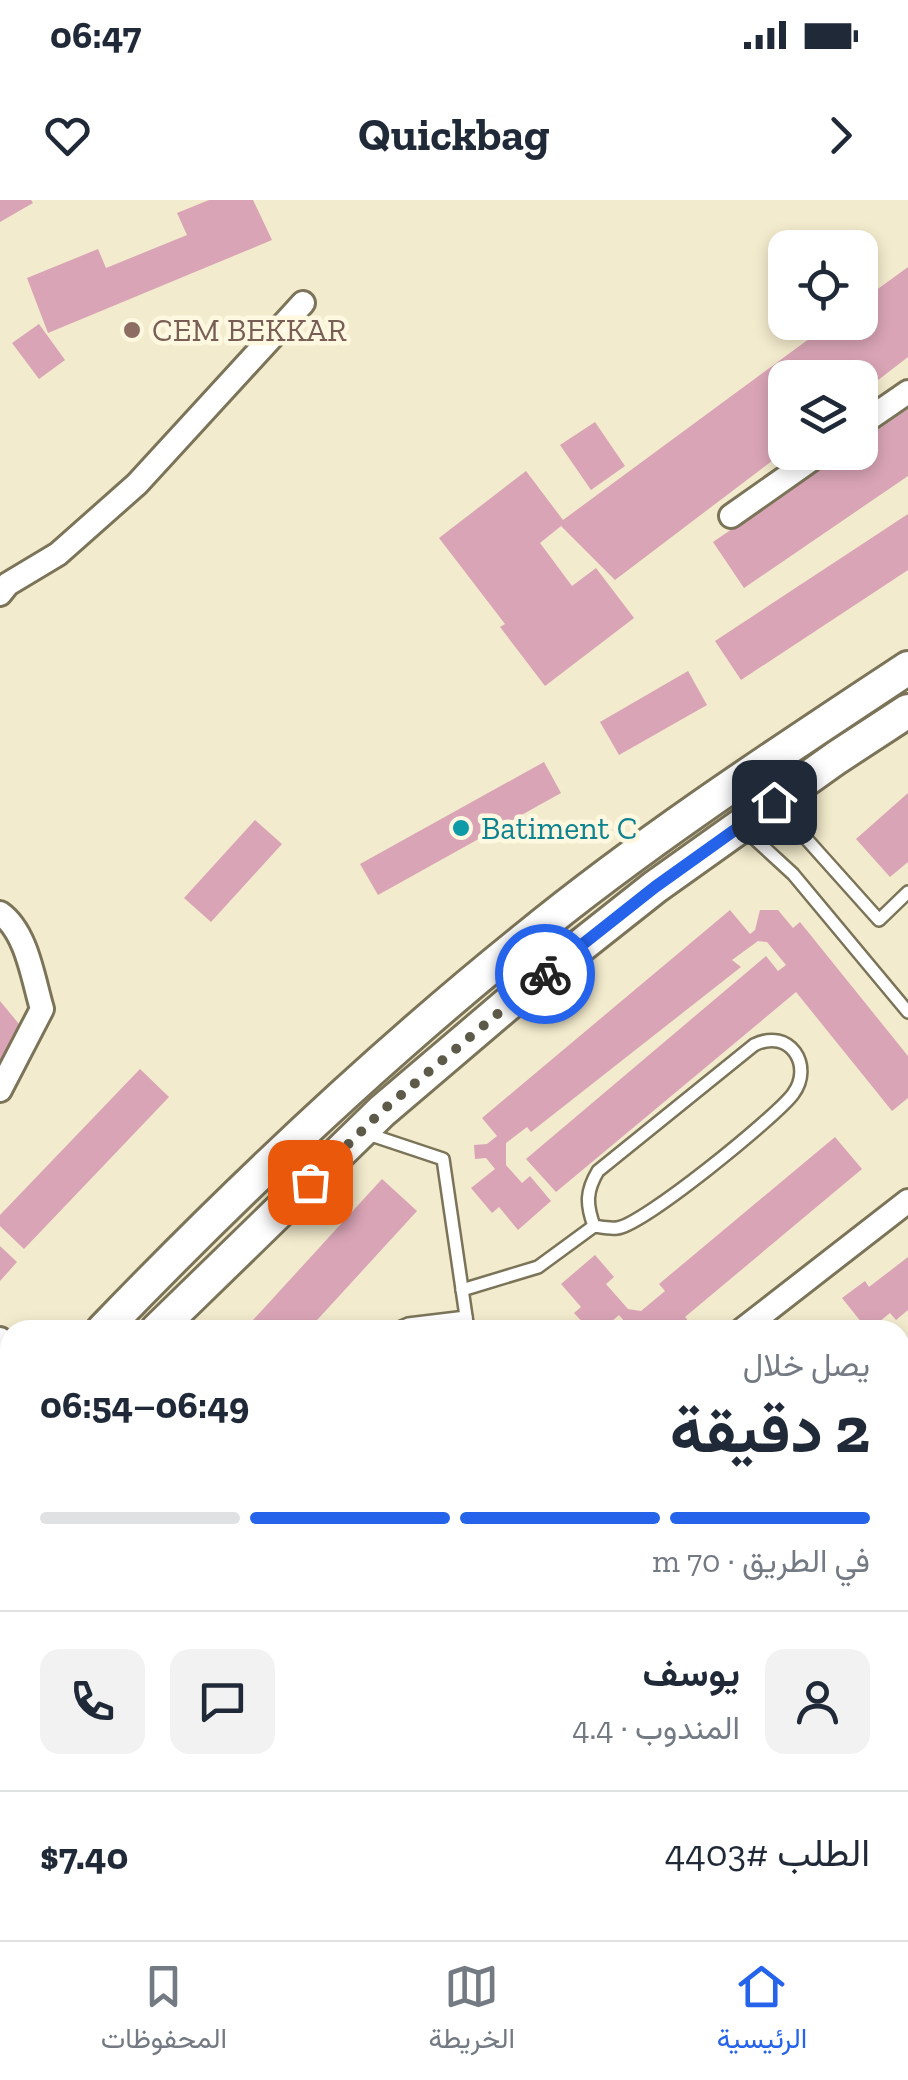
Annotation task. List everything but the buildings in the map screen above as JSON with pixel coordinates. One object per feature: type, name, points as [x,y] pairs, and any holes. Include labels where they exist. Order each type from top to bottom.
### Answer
[{"type":"main road","points":[[113,1320],[404,1039],[514,947],[767,760],[908,668]]},
{"type":"main road","points":[[168,1320],[361,1132],[516,997],[655,887],[908,711]]},
{"type":"street","points":[[0,594],[8,584],[58,554],[137,484],[303,302]]},
{"type":"street","points":[[878,413],[908,392]]},
{"type":"street","points":[[731,516],[796,470]]},
{"type":"street","points":[[0,913],[8,919],[22,944],[42,1009],[0,1090]]},
{"type":"street","points":[[755,1320],[908,1201]]},
{"type":"lane","points":[[774,802],[880,920],[908,892]]},
{"type":"lane","points":[[741,826],[793,874],[908,1012]]},
{"type":"lane","points":[[462,1290],[538,1268],[594,1226],[619,1228],[648,1216],[794,1093],[800,1072],[797,1054],[782,1040],[767,1038],[754,1045],[598,1171],[589,1187],[587,1207],[594,1226]]},
{"type":"lane","points":[[361,1132],[443,1159],[467,1320]]},
{"type":"way so far","points":[[310,1182],[382,1111],[545,974]]},
{"type":"place","name":"CEM BEKKAR","points":[[132,330]]},
{"type":"place","name":"Batiment C","points":[[461,828]]},
{"type":"route","points":[[545,974],[655,887],[774,802]]}]
